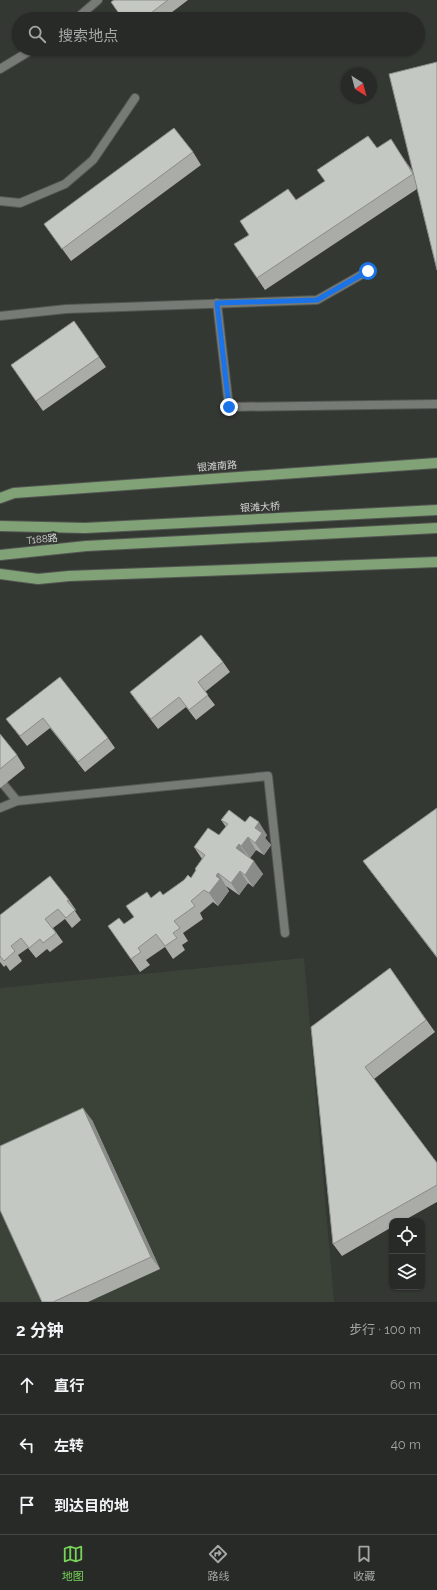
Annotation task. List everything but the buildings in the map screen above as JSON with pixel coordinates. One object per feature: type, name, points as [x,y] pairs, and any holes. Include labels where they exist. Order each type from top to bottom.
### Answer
[{"type":"main road","name":"银滩南路","points":[[0,498],[14,493],[437,463]]},
{"type":"main road","name":"银滩大桥","points":[[85,528],[437,510]]},
{"type":"main road","name":"T188路","points":[[0,526],[85,528]]},
{"type":"main road","name":"T188路","points":[[0,555],[86,546],[437,528]]},
{"type":"main road","points":[[0,574],[38,579],[69,576],[437,562]]},
{"type":"street","points":[[84,12],[98,0]]},
{"type":"street","points":[[0,69],[21,56]]},
{"type":"street","points":[[0,201],[20,203],[65,184],[93,160],[135,98]]},
{"type":"street","points":[[0,316],[66,309],[317,300],[368,271]]},
{"type":"street","points":[[217,303],[229,407],[437,404]]},
{"type":"street","points":[[0,808],[17,802],[268,776],[285,933]]},
{"type":"street","points":[[4,785],[17,802]]},
{"type":"shaded area","points":[[304,958],[334,1302],[0,1302],[0,988]]},
{"type":"route","points":[[229,407],[217,303],[317,300],[368,271]]}]
